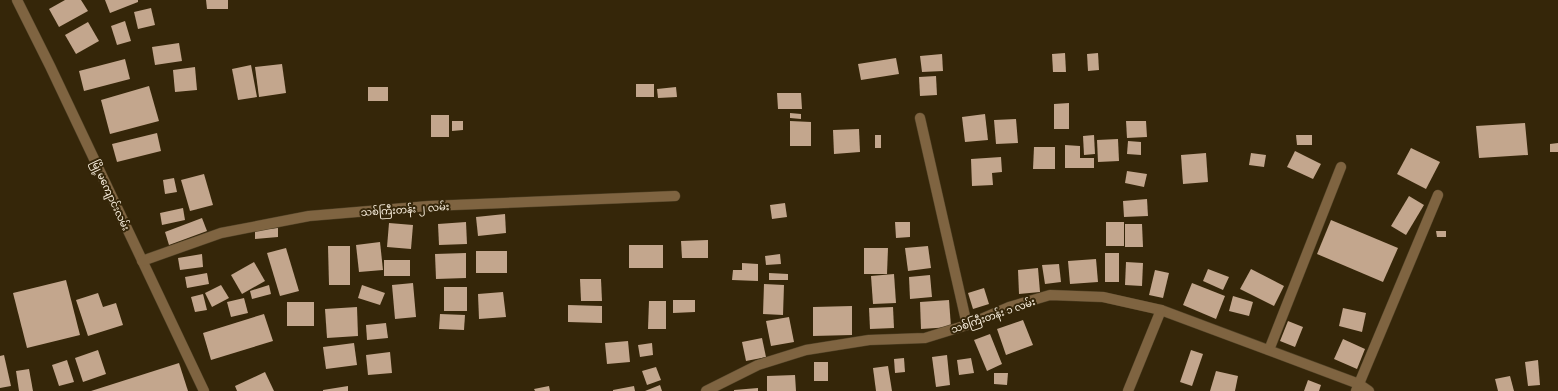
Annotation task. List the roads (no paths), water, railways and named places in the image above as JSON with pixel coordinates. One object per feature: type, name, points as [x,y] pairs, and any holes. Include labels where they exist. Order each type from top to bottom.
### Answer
[{"type":"street","name":"မြို့မကျောင်းလမ်း","points":[[17,0],[54,73],[204,391]]},
{"type":"street","points":[[920,118],[967,325]]},
{"type":"street","points":[[1269,350],[1341,167]]},
{"type":"street","points":[[1357,388],[1438,195]]},
{"type":"street","name":"သစ်ကြီးတန်း ၂ လမ်း","points":[[142,260],[221,233],[309,216],[429,206],[674,196]]},
{"type":"street","name":"သစ်ကြီးတန်း ၁ လမ်း","points":[[706,391],[758,365],[806,350],[868,340],[925,338],[967,325],[1009,307],[1050,295],[1103,297],[1162,310],[1269,350],[1357,388],[1369,391]]},
{"type":"street","points":[[1128,391],[1162,310]]}]
